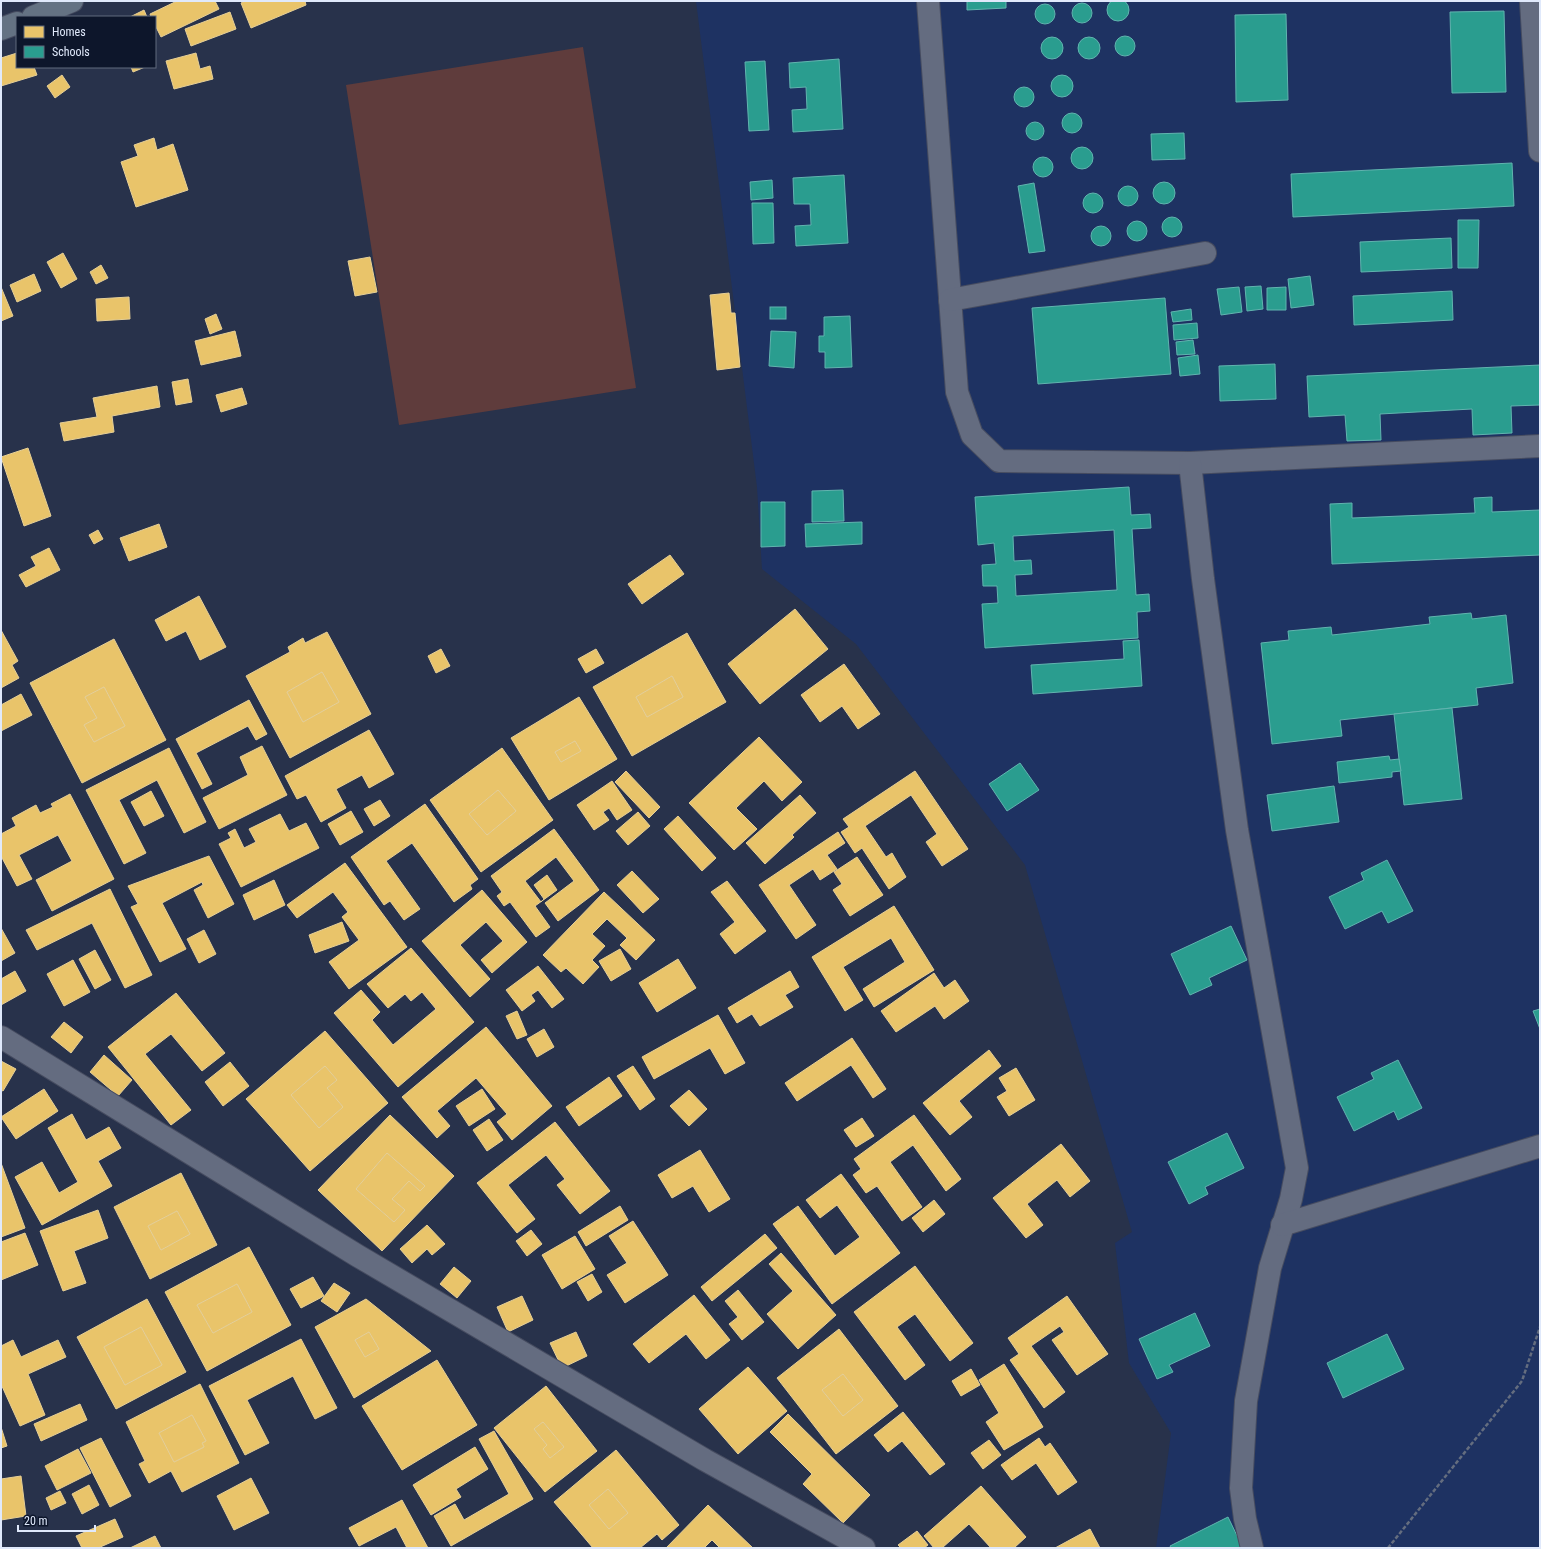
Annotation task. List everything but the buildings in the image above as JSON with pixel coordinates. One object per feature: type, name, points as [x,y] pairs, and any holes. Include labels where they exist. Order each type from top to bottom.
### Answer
[{"type":"main road","points":[[35,16],[72,1]]},
{"type":"main road","points":[[1,29],[16,23]]},
{"type":"street","points":[[928,1],[956,392],[972,435],[999,461],[1190,462],[1540,446]]},
{"type":"street","points":[[1531,1],[1540,151]]},
{"type":"street","points":[[950,300],[1205,253]]},
{"type":"street","points":[[1190,462],[1203,579],[1237,830],[1297,1168],[1291,1199],[1282,1225],[1269,1276],[1246,1401],[1241,1488],[1245,1519],[1252,1548]]},
{"type":"street","points":[[1,1037],[358,1256],[705,1460],[864,1548]]},
{"type":"street","points":[[1282,1225],[1540,1146]]},
{"type":"path","points":[[1388,1548],[1522,1381],[1540,1327]]},
{"type":"shaded area","points":[[696,1],[1540,1],[1540,1548],[1156,1548],[1171,1433],[1129,1363],[1115,1243],[1132,1232],[1025,865],[856,644],[762,569],[757,487]]},
{"type":"shaded area","points":[[583,47],[636,388],[399,425],[346,85]]}]
